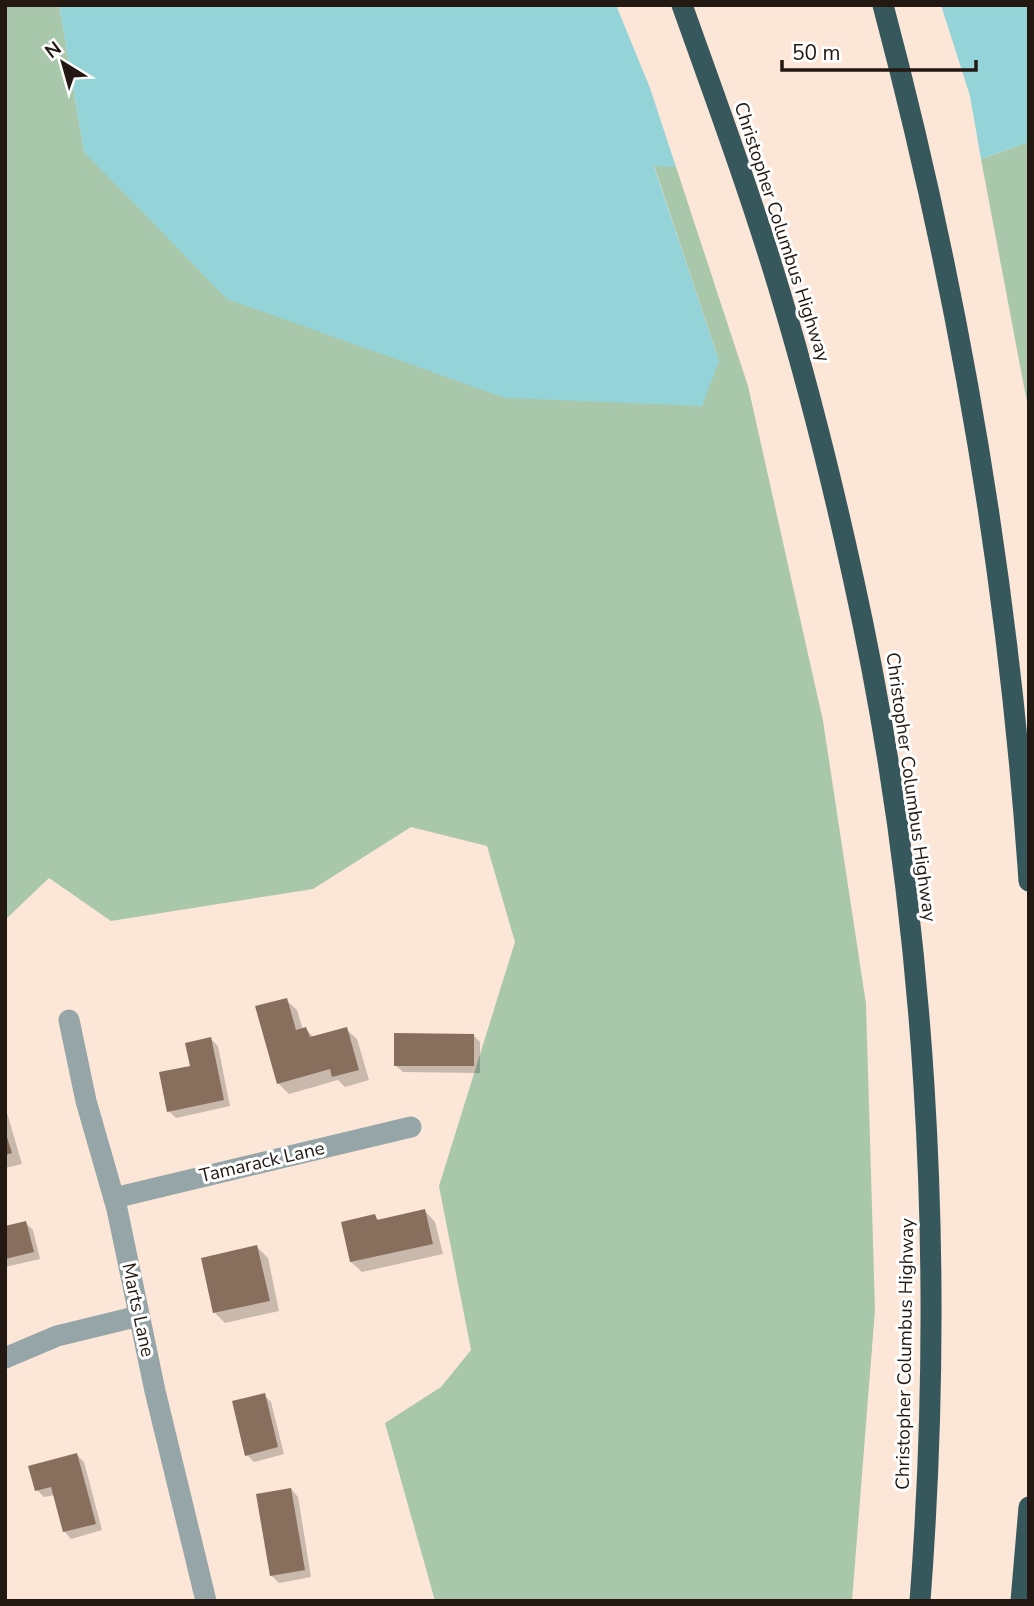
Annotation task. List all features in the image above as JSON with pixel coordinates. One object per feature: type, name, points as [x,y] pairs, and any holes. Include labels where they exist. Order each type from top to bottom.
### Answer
[{"type":"highway","name":"Christopher Columbus Highway","points":[[682,5],[743,177],[808,391],[853,578],[872,673],[902,865],[922,1061],[930,1254],[928,1452],[920,1601]]},
{"type":"highway","points":[[883,5],[924,170],[964,373],[993,546],[1011,687],[1029,881]]},
{"type":"highway","points":[[1021,1601],[1029,1507]]},
{"type":"street","name":"Marts Lane","points":[[69,1020],[86,1101],[114,1198],[155,1391],[206,1601]]},
{"type":"street","name":"Tamarack Lane","points":[[114,1198],[411,1126]]},
{"type":"street","points":[[5,1358],[57,1336],[139,1316]]},
{"type":"green space","points":[[5,5],[59,5],[84,152],[719,361],[654,165],[676,167],[748,386],[823,721],[866,1004],[875,1310],[852,1601],[435,1601],[385,1423],[441,1387],[471,1350],[439,1186],[515,942],[487,846],[411,827],[313,889],[111,921],[49,878],[5,920]]},
{"type":"green space","points":[[1029,142],[1029,413],[981,159]]},
{"type":"water","points":[[59,5],[616,5],[650,88],[676,167],[654,166],[719,361],[702,406],[505,398],[227,299],[84,152]]},
{"type":"water","points":[[941,5],[1029,5],[1029,142],[981,159],[970,96]]},
{"type":"building","points":[[287,998],[296,1030],[306,1027],[310,1037],[347,1027],[359,1070],[332,1077],[330,1069],[277,1084],[255,1006]]},
{"type":"building","points":[[394,1033],[474,1034],[474,1066],[394,1066]]},
{"type":"building","points":[[211,1037],[224,1100],[167,1112],[159,1072],[190,1066],[185,1043]]},
{"type":"building","points":[[5,1131],[12,1153],[5,1155]]},
{"type":"building","points":[[425,1209],[433,1244],[350,1262],[341,1222],[375,1214],[377,1220]]},
{"type":"building","points":[[26,1221],[34,1252],[5,1259],[5,1226]]},
{"type":"building","points":[[257,1245],[270,1301],[213,1313],[201,1258]]},
{"type":"building","points":[[265,1393],[278,1447],[245,1456],[232,1401]]},
{"type":"building","points":[[77,1453],[96,1524],[63,1532],[51,1487],[35,1491],[28,1466]]},
{"type":"building","points":[[291,1488],[305,1570],[270,1576],[256,1494]]}]
